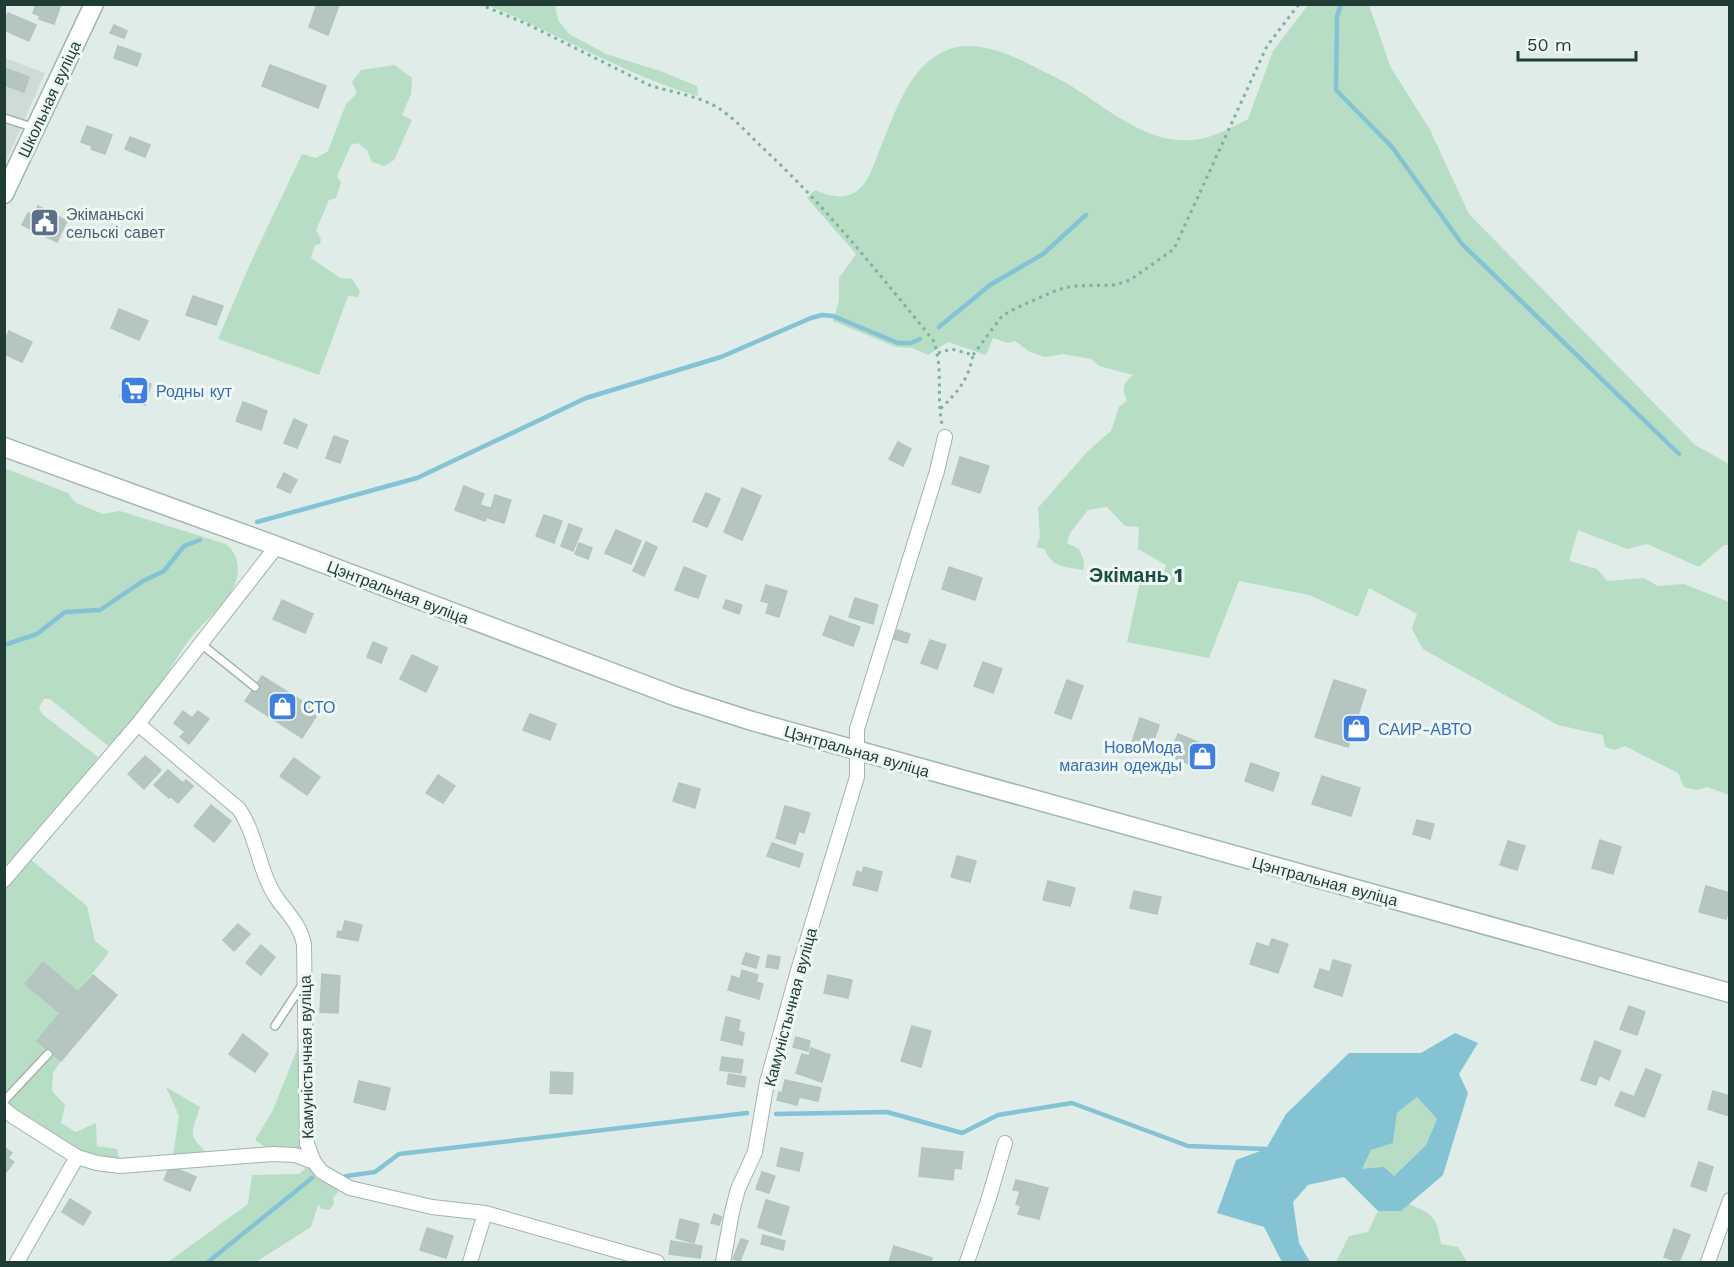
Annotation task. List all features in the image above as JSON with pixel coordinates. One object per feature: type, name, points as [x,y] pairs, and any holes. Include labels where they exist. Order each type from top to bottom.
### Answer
[{"type":"main road","name":"Школьная вуліца","points":[[4,194],[94,4]]},
{"type":"main road","name":"Цэнтральная вуліца","points":[[4,447],[277,546],[677,697],[752,721],[1730,993]]},
{"type":"street","name":"Камуністычная вуліца","points":[[723,1263],[738,1189],[758,1143],[767,1082],[802,956],[857,777],[857,729],[937,471],[945,437]]},
{"type":"street","points":[[4,880],[138,724],[277,546]]},
{"type":"street","name":"Камуністычная вуліца","points":[[138,724],[238,809],[248,823],[265,876],[277,899],[294,919],[302,933],[307,1144],[314,1162],[322,1172],[350,1188],[432,1207],[485,1213],[657,1263]]},
{"type":"street","points":[[4,1108],[14,1117],[77,1157],[97,1163],[120,1166],[273,1154],[295,1155],[314,1162]]},
{"type":"street","points":[[967,1263],[1005,1143]]},
{"type":"street","points":[[17,1263],[77,1157]]},
{"type":"street","points":[[1708,1263],[1730,1200]]},
{"type":"street","points":[[470,1263],[485,1213]]},
{"type":"lane","points":[[4,118],[35,128]]},
{"type":"lane","points":[[200,643],[255,687]]},
{"type":"lane","points":[[274,1026],[303,983]]},
{"type":"lane","points":[[4,1101],[48,1054]]},
{"type":"path","points":[[479,4],[527,24],[649,85],[715,106],[736,122],[839,225],[933,340],[938,352],[939,410],[945,437]]},
{"type":"path","points":[[939,410],[959,391],[971,367],[973,355],[1002,316],[1057,290],[1073,286],[1115,285],[1123,282],[1174,249],[1266,46],[1299,4]]},
{"type":"path","points":[[938,352],[952,349],[973,355]]},
{"type":"shaded area","points":[[5,58],[45,73],[5,164]]},
{"type":"green space","points":[[487,5],[555,5],[558,20],[569,34],[606,54],[660,71],[697,86],[698,96],[644,77]]},
{"type":"green space","points":[[1308,5],[1369,5],[1390,66],[1430,130],[1469,214],[1695,445],[1729,464],[1729,545],[1724,545],[1699,567],[1647,544],[1627,549],[1578,530],[1569,561],[1597,569],[1607,581],[1644,578],[1658,586],[1684,584],[1729,602],[1729,795],[1707,787],[1697,790],[1684,787],[1678,773],[1625,746],[1615,750],[1605,747],[1603,735],[1558,725],[1423,649],[1412,629],[1417,614],[1369,588],[1358,617],[1309,595],[1239,581],[1209,658],[1127,642],[1142,573],[1147,570],[1164,573],[1166,565],[1138,549],[1139,527],[1125,526],[1107,507],[1088,510],[1070,533],[1067,543],[1079,549],[1084,561],[1083,570],[1055,563],[1047,555],[1045,549],[1036,547],[1040,537],[1038,508],[1087,452],[1111,431],[1119,407],[1127,401],[1124,386],[1133,375],[1099,366],[1091,359],[1063,354],[1045,357],[1030,352],[1015,341],[1008,343],[993,338],[986,355],[948,342],[928,355],[912,348],[896,347],[833,321],[839,301],[839,278],[856,254],[807,198],[815,190],[831,196],[842,196],[853,193],[862,186],[908,87],[931,59],[946,50],[964,46],[998,51],[1061,80],[1142,130],[1175,140],[1200,139],[1248,119],[1273,51]]},
{"type":"green space","points":[[395,65],[412,78],[411,94],[402,115],[412,120],[394,160],[384,166],[372,162],[367,150],[358,143],[351,145],[337,176],[341,183],[336,198],[329,200],[316,230],[321,239],[320,244],[315,245],[311,258],[340,278],[352,279],[360,291],[358,297],[348,296],[319,375],[218,339],[250,264],[302,154],[316,158],[328,151],[346,104],[357,93],[352,82],[361,70]]},
{"type":"green space","points":[[4,468],[68,493],[76,503],[103,514],[120,511],[226,544],[235,556],[238,571],[232,590],[222,605],[190,639],[162,682],[116,741],[108,746],[50,699],[44,699],[39,707],[42,714],[98,757],[80,785],[4,872]]},
{"type":"green space","points":[[30,859],[87,906],[95,941],[109,952],[78,992],[43,963],[25,983],[60,1013],[37,1040],[47,1049],[5,1094],[4,887]]},
{"type":"green space","points":[[298,1047],[303,1145],[335,1186],[338,1192],[333,1198],[334,1204],[329,1210],[322,1209],[318,1205],[311,1227],[256,1262],[168,1262],[248,1204],[252,1175],[299,1174],[310,1164],[297,1159],[274,1162],[265,1153],[264,1146],[255,1140],[273,1110]]},
{"type":"green space","points":[[53,1054],[61,1061],[53,1073],[52,1091],[65,1105],[61,1123],[76,1132],[96,1123],[97,1146],[117,1149],[120,1162],[75,1151],[9,1106],[9,1101]]},
{"type":"green space","points":[[166,1087],[200,1107],[193,1133],[196,1142],[208,1154],[173,1156],[179,1116]]},
{"type":"green space","points":[[1417,1097],[1437,1119],[1426,1145],[1394,1176],[1361,1169],[1371,1150],[1393,1143],[1397,1113]]},
{"type":"green space","points":[[1409,1204],[1433,1218],[1438,1228],[1441,1244],[1458,1247],[1467,1262],[1336,1262],[1349,1236],[1368,1232],[1378,1211],[1401,1211]]},
{"type":"water","points":[[1455,1033],[1478,1043],[1459,1074],[1468,1093],[1443,1175],[1401,1211],[1378,1211],[1344,1177],[1308,1185],[1293,1202],[1299,1243],[1310,1262],[1282,1262],[1264,1227],[1217,1213],[1236,1160],[1266,1149],[1286,1114],[1349,1053],[1421,1053]],"holes":[[[1417,1097],[1437,1119],[1426,1145],[1394,1176],[1384,1167],[1362,1169],[1371,1150],[1393,1143],[1397,1113]]]},
{"type":"building","points":[[36,4],[61,4],[54,24],[39,19],[40,16],[33,13]]},
{"type":"building","points":[[317,4],[339,5],[328,35],[309,27]]},
{"type":"building","points":[[8,13],[36,25],[29,41],[4,30],[4,21]]},
{"type":"building","points":[[114,25],[127,31],[124,38],[110,33]]},
{"type":"building","points":[[118,46],[141,54],[137,66],[114,58]]},
{"type":"building","points":[[270,65],[326,86],[318,108],[262,86]]},
{"type":"building","points":[[4,68],[29,77],[24,92],[4,85]]},
{"type":"building","points":[[87,126],[112,135],[105,154],[81,142]]},
{"type":"building","points":[[130,137],[150,145],[145,157],[125,149]]},
{"type":"building","name":"Экіманьскі сельскі савет","points":[[38,206],[67,221],[57,242],[22,225],[28,213],[34,216]]},
{"type":"building","points":[[193,296],[223,306],[216,325],[186,315]]},
{"type":"building","points":[[119,309],[148,321],[139,340],[111,328]]},
{"type":"building","points":[[9,331],[32,342],[22,362],[4,354],[4,342]]},
{"type":"building","name":"Родны кут","points":[[126,377],[151,384],[145,405],[120,397]]},
{"type":"building","points":[[243,402],[267,411],[261,430],[236,421]]},
{"type":"building","points":[[294,419],[307,425],[297,448],[284,443]]},
{"type":"building","points":[[334,436],[348,441],[340,463],[326,458]]},
{"type":"building","points":[[898,442],[911,449],[903,466],[889,459]]},
{"type":"building","points":[[960,457],[989,466],[980,493],[952,484]]},
{"type":"building","points":[[284,473],[297,480],[290,493],[277,487]]},
{"type":"building","points":[[464,486],[484,494],[480,505],[490,508],[485,521],[455,510]]},
{"type":"building","points":[[742,488],[761,496],[742,540],[724,532]]},
{"type":"building","points":[[706,493],[720,499],[707,527],[693,521]]},
{"type":"building","points":[[495,495],[511,500],[504,523],[488,518]]},
{"type":"building","points":[[544,515],[562,521],[554,543],[536,536]]},
{"type":"building","points":[[569,524],[582,529],[573,551],[561,546]]},
{"type":"building","points":[[616,530],[641,541],[631,564],[605,553]]},
{"type":"building","points":[[646,542],[657,547],[644,576],[633,571]]},
{"type":"building","points":[[579,543],[592,548],[588,559],[575,554]]},
{"type":"building","points":[[684,567],[706,576],[698,598],[675,590]]},
{"type":"building","points":[[949,567],[982,578],[975,600],[942,589]]},
{"type":"building","points":[[766,585],[787,591],[779,617],[766,613],[769,603],[761,601]]},
{"type":"building","points":[[855,598],[878,605],[873,624],[849,617]]},
{"type":"building","points":[[282,600],[313,614],[305,633],[273,619]]},
{"type":"building","points":[[726,600],[742,605],[739,614],[723,608]]},
{"type":"building","points":[[830,616],[860,627],[853,646],[823,635]]},
{"type":"building","points":[[897,630],[910,634],[907,643],[894,639]]},
{"type":"building","points":[[930,640],[946,645],[937,669],[921,663]]},
{"type":"building","points":[[373,642],[387,648],[381,663],[367,657]]},
{"type":"building","points":[[412,655],[438,667],[426,692],[400,679]]},
{"type":"building","points":[[983,662],[1002,669],[993,693],[974,686]]},
{"type":"building","name":"СТО","points":[[262,676],[319,712],[302,738],[245,701]]},
{"type":"building","points":[[1067,680],[1083,686],[1071,719],[1055,713]]},
{"type":"building","points":[[1334,680],[1366,690],[1348,747],[1315,737]]},
{"type":"building","points":[[183,711],[192,718],[198,711],[209,719],[189,744],[180,737],[185,732],[174,723]]},
{"type":"building","points":[[530,714],[556,724],[550,740],[523,730]]},
{"type":"building","points":[[1140,718],[1159,725],[1150,752],[1131,745]]},
{"type":"building","points":[[1178,734],[1208,746],[1199,768],[1169,756]]},
{"type":"building","points":[[145,756],[161,770],[144,789],[128,774]]},
{"type":"building","points":[[294,758],[320,777],[307,795],[280,776]]},
{"type":"building","points":[[1251,763],[1279,773],[1273,791],[1245,781]]},
{"type":"building","points":[[168,770],[183,783],[186,780],[193,786],[178,803],[154,785]]},
{"type":"building","points":[[438,775],[455,786],[443,803],[426,793]]},
{"type":"building","points":[[1322,776],[1360,788],[1351,816],[1312,804]]},
{"type":"building","points":[[679,783],[700,789],[695,808],[673,801]]},
{"type":"building","points":[[211,805],[231,821],[214,842],[194,826]]},
{"type":"building","points":[[785,806],[810,813],[804,833],[799,831],[795,844],[776,838]]},
{"type":"building","points":[[1417,820],[1434,824],[1430,839],[1413,834]]},
{"type":"building","points":[[1600,840],[1621,847],[1613,874],[1592,868]]},
{"type":"building","points":[[1508,841],[1525,846],[1517,870],[1500,865]]},
{"type":"building","points":[[772,843],[803,854],[799,867],[767,856]]},
{"type":"building","points":[[957,856],[976,861],[970,882],[951,877]]},
{"type":"building","points":[[864,867],[882,872],[877,891],[853,885],[857,871],[862,873]]},
{"type":"building","points":[[1048,881],[1075,888],[1070,906],[1043,900]]},
{"type":"building","points":[[1706,886],[1730,893],[1730,907],[1726,919],[1699,912]]},
{"type":"building","points":[[1134,891],[1161,897],[1157,914],[1130,908]]},
{"type":"building","points":[[345,921],[362,925],[358,941],[337,937],[338,931],[342,932]]},
{"type":"building","points":[[238,924],[250,934],[234,951],[223,940]]},
{"type":"building","points":[[1272,939],[1288,944],[1278,973],[1250,964],[1257,943],[1269,947]]},
{"type":"building","points":[[261,945],[275,957],[261,975],[246,963]]},
{"type":"building","points":[[746,953],[759,957],[756,968],[742,964]]},
{"type":"building","points":[[768,955],[780,957],[778,969],[766,967]]},
{"type":"building","points":[[1333,960],[1351,965],[1342,996],[1314,987],[1320,969],[1330,972]]},
{"type":"building","points":[[43,962],[78,992],[93,975],[117,995],[61,1061],[37,1041],[60,1013],[25,984]]},
{"type":"building","points":[[742,970],[758,975],[756,982],[763,984],[759,999],[728,990],[732,976],[740,979]]},
{"type":"building","points":[[322,974],[340,976],[338,1013],[320,1012]]},
{"type":"building","points":[[828,975],[852,980],[848,998],[824,993]]},
{"type":"building","points":[[1629,1006],[1645,1012],[1637,1035],[1620,1029]]},
{"type":"building","points":[[726,1017],[740,1020],[738,1031],[744,1033],[742,1045],[721,1040]]},
{"type":"building","points":[[912,1026],[931,1031],[921,1067],[901,1061]]},
{"type":"building","points":[[243,1034],[268,1054],[255,1072],[229,1054]]},
{"type":"building","points":[[796,1037],[810,1041],[808,1051],[793,1047]]},
{"type":"building","points":[[1595,1041],[1621,1051],[1609,1080],[1599,1075],[1596,1085],[1581,1080]]},
{"type":"building","points":[[811,1048],[830,1055],[822,1082],[796,1073],[802,1054],[809,1056]]},
{"type":"building","points":[[722,1057],[743,1060],[741,1073],[720,1070]]},
{"type":"building","points":[[1646,1069],[1661,1075],[1650,1103],[1634,1097]]},
{"type":"building","points":[[551,1072],[573,1073],[572,1094],[550,1093]]},
{"type":"building","points":[[729,1074],[746,1077],[744,1087],[727,1084]]},
{"type":"building","points":[[785,1080],[821,1088],[818,1101],[799,1097],[797,1105],[777,1100],[779,1092],[782,1093]]},
{"type":"building","points":[[359,1081],[390,1088],[385,1110],[354,1102]]},
{"type":"building","points":[[1713,1091],[1730,1096],[1729,1116],[1708,1109]]},
{"type":"building","points":[[1621,1092],[1650,1103],[1644,1117],[1615,1105]]},
{"type":"building","points":[[4,1147],[12,1153],[8,1158],[14,1162],[4,1175]]},
{"type":"building","points":[[781,1148],[803,1153],[799,1171],[777,1166]]},
{"type":"building","points":[[922,1148],[963,1152],[961,1169],[954,1168],[953,1180],[919,1176]]},
{"type":"building","points":[[1699,1162],[1713,1167],[1706,1191],[1691,1186]]},
{"type":"building","points":[[170,1166],[196,1177],[190,1191],[164,1180]]},
{"type":"building","points":[[762,1172],[775,1176],[769,1193],[756,1189]]},
{"type":"building","points":[[1016,1180],[1048,1188],[1039,1219],[1018,1214],[1021,1206],[1016,1204],[1020,1191],[1013,1190]]},
{"type":"building","points":[[70,1199],[91,1212],[83,1225],[62,1212]]},
{"type":"building","points":[[766,1200],[789,1207],[781,1235],[758,1227]]},
{"type":"building","points":[[714,1214],[722,1217],[719,1225],[711,1223]]},
{"type":"building","points":[[680,1219],[699,1224],[694,1243],[676,1238]]},
{"type":"building","points":[[427,1228],[453,1236],[446,1258],[420,1250]]},
{"type":"building","points":[[1674,1229],[1690,1235],[1679,1262],[1664,1257]]},
{"type":"building","points":[[763,1235],[785,1241],[783,1250],[761,1244]]},
{"type":"building","points":[[741,1239],[748,1241],[740,1261],[733,1259]]},
{"type":"building","points":[[671,1241],[702,1246],[700,1258],[669,1254]]},
{"type":"building","points":[[894,1246],[932,1258],[931,1262],[889,1262]]},
{"type":"waterway","points":[[1341,4],[1337,17],[1336,90],[1392,147],[1462,244],[1679,454]]},
{"type":"waterway","points":[[939,327],[990,285],[1043,254],[1086,215]]},
{"type":"waterway","points":[[257,522],[417,478],[586,398],[721,357],[811,318],[822,315],[833,316],[898,343],[911,343],[920,339]]},
{"type":"waterway","points":[[4,645],[37,634],[65,612],[100,610],[143,581],[164,571],[184,546],[200,540]]},
{"type":"waterway","points":[[776,1114],[887,1112],[962,1133],[998,1115],[1072,1103],[1188,1146],[1266,1149]]},
{"type":"waterway","points":[[346,1176],[375,1172],[399,1154],[747,1113]]},
{"type":"waterway","points":[[208,1262],[312,1178]]},
{"type":"place","name":"Экіманьскі сельскі савет","points":[[45,223]]},
{"type":"place","name":"Родны кут","points":[[135,391]]},
{"type":"place","name":"СТО","points":[[282,707]]},
{"type":"place","name":"САИР-АВТО","points":[[1357,729]]},
{"type":"place","name":"НовоМода магазин одежды","points":[[1203,756]]},
{"type":"district","name":"Экімань 1","points":[[1136,575]]}]
